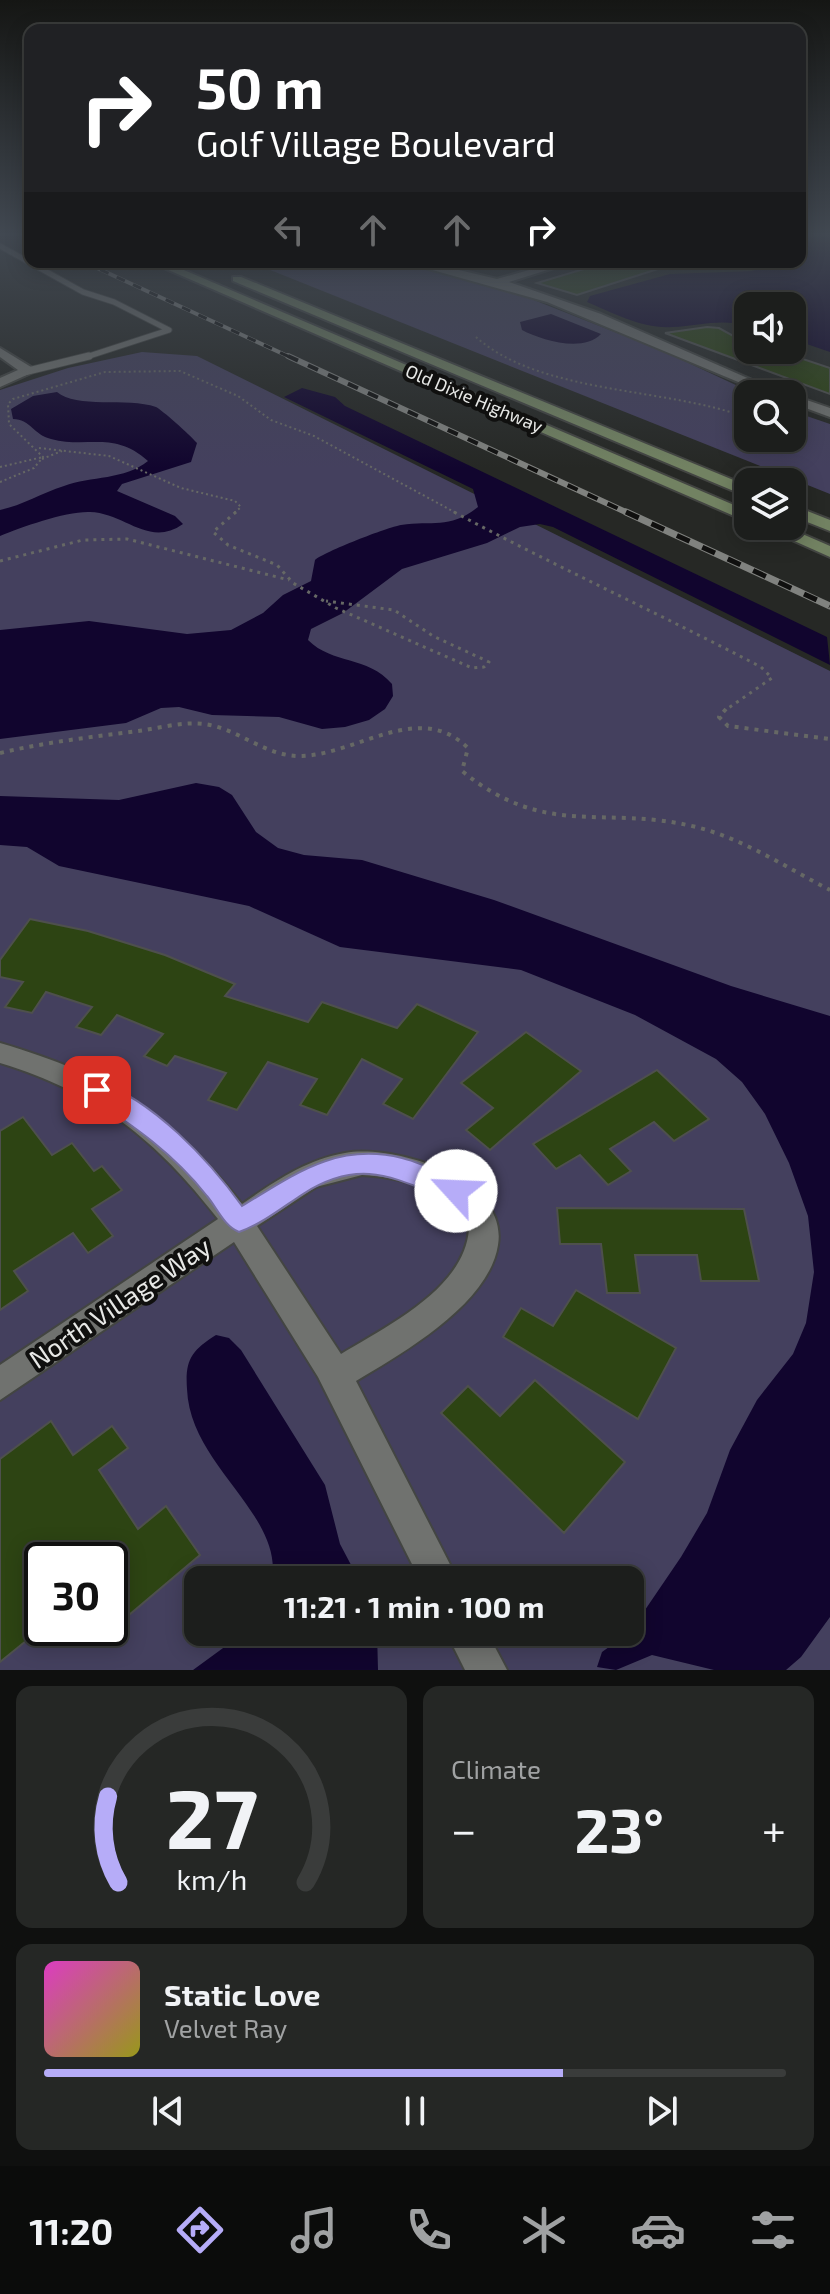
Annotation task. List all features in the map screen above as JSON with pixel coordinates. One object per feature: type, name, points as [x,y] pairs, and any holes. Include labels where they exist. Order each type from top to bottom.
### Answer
[{"type":"main road","name":"Old Dixie Highway","points":[[272,312],[734,511]]},
{"type":"main road","name":"Old Dixie Highway","points":[[315,312],[734,486]]},
{"type":"main road","points":[[806,516],[830,526]]},
{"type":"main road","points":[[802,540],[830,552]]},
{"type":"street","points":[[580,312],[701,358],[748,380]]},
{"type":"street","points":[[0,383],[25,371],[2,355]]},
{"type":"street","points":[[806,404],[830,413]]},
{"type":"street","points":[[0,1053],[63,1074],[145,1120],[175,1145],[215,1188],[337,1374],[432,1566]]},
{"type":"street","name":"North Village Way","points":[[0,1384],[239,1221],[317,1172],[359,1163],[381,1164],[421,1175],[456,1191],[473,1206],[483,1225],[484,1246],[474,1266],[445,1300],[409,1330],[337,1374]]},
{"type":"street","points":[[473,1646],[487,1670]]},
{"type":"lane","points":[[25,371],[59,366],[110,348],[156,337],[169,330],[134,312]]},
{"type":"path","points":[[476,337],[506,356],[579,381],[663,394],[734,414]]},
{"type":"path","points":[[42,458],[37,448],[9,424],[8,404],[23,395],[105,372],[180,371],[238,396],[271,420],[314,436],[761,667],[772,678],[762,692],[724,708],[719,717],[728,726],[830,739]]},
{"type":"path","points":[[37,448],[109,456],[181,488],[235,501],[241,507],[239,513],[213,532],[233,550],[276,564],[289,580],[348,614],[472,668],[484,667],[489,662],[433,636],[394,610],[361,603],[326,601]]},
{"type":"path","points":[[0,467],[69,450]]},
{"type":"path","points":[[0,482],[34,468],[42,458]]},
{"type":"path","points":[[0,561],[63,544],[104,538],[177,549],[224,565],[289,580]]},
{"type":"path","points":[[0,753],[39,744],[195,723],[216,724],[239,733],[266,751],[286,756],[306,756],[408,728],[431,728],[462,739],[468,748],[462,771],[484,792],[502,800],[556,817],[667,822],[696,827],[749,848],[830,890]]},
{"type":"shaded area","points":[[375,312],[564,312],[665,352],[734,384],[734,452],[806,452],[806,416],[830,424],[830,494],[806,484],[806,468],[765,468]]},
{"type":"shaded area","points":[[611,312],[734,312],[734,324],[650,325]]},
{"type":"shaded area","points":[[806,312],[830,312],[830,352],[806,344]]},
{"type":"shaded area","points":[[551,314],[601,334],[593,340],[573,344],[540,338],[522,330],[520,322]]},
{"type":"shaded area","points":[[142,352],[197,356],[830,671],[830,1670],[0,1670],[0,390],[68,368]]},
{"type":"shaded area","points":[[302,388],[335,397],[345,406],[827,637],[830,665],[553,527],[540,524],[520,527],[487,543],[402,569],[343,613],[311,629],[308,640],[318,648],[372,668],[392,684],[393,696],[385,709],[369,720],[322,729],[279,717],[212,715],[179,707],[161,708],[126,723],[0,739],[0,630],[89,621],[187,634],[231,630],[263,613],[283,595],[311,581],[315,560],[330,551],[394,527],[458,519],[478,507],[473,489],[284,397]]},
{"type":"shaded area","points":[[57,392],[89,402],[156,407],[197,443],[191,462],[122,484],[117,491],[175,516],[183,524],[171,530],[148,531],[103,514],[80,512],[44,520],[0,536],[0,510],[74,483],[129,472],[148,461],[112,443],[51,439],[24,422],[13,419],[11,409],[33,396]]},
{"type":"shaded area","points":[[196,783],[219,787],[232,795],[256,832],[278,848],[304,855],[362,860],[494,900],[731,986],[830,1016],[830,1617],[801,1657],[786,1670],[714,1670],[652,1655],[616,1670],[597,1667],[602,1652],[610,1646],[644,1646],[644,1611],[707,1513],[730,1450],[757,1400],[793,1354],[806,1323],[814,1272],[808,1216],[789,1163],[765,1114],[742,1082],[716,1059],[635,1015],[521,970],[340,947],[249,906],[59,866],[27,847],[0,845],[0,796],[119,800]]},
{"type":"shaded area","points":[[216,1335],[229,1338],[241,1350],[325,1485],[340,1544],[352,1566],[272,1566],[264,1533],[203,1442],[192,1417],[187,1371],[191,1357]]},
{"type":"shaded area","points":[[226,1646],[377,1646],[378,1670],[193,1670]]},
{"type":"building","points":[[719,328],[734,336],[734,359],[665,333]]},
{"type":"building","points":[[806,360],[830,368],[830,394],[806,385],[806,380],[792,380],[749,364],[806,364]]},
{"type":"building","points":[[30,919],[88,931],[165,955],[235,984],[225,996],[308,1022],[322,1002],[397,1028],[417,1004],[478,1032],[413,1119],[383,1104],[402,1079],[362,1059],[327,1115],[300,1105],[317,1079],[268,1062],[237,1110],[208,1100],[226,1073],[175,1056],[167,1066],[144,1056],[163,1034],[117,1015],[101,1035],[76,1027],[92,1007],[46,992],[32,1013],[5,1007],[23,982],[0,977],[0,960]]},
{"type":"building","points":[[526,1032],[581,1071],[490,1150],[466,1130],[493,1108],[461,1083]]},
{"type":"building","points":[[657,1070],[709,1119],[674,1141],[654,1122],[610,1149],[631,1171],[608,1185],[580,1155],[556,1169],[533,1144]]},
{"type":"building","points":[[23,1117],[52,1155],[72,1143],[94,1171],[102,1166],[122,1190],[92,1209],[113,1236],[88,1253],[73,1233],[14,1271],[28,1291],[0,1310],[0,1131]]},
{"type":"building","points":[[557,1208],[744,1209],[759,1281],[701,1281],[697,1255],[635,1255],[640,1293],[607,1293],[601,1244],[560,1244]]},
{"type":"building","points":[[576,1290],[676,1348],[638,1419],[503,1337],[521,1308],[553,1326]]},
{"type":"building","points":[[535,1380],[625,1462],[564,1533],[441,1413],[468,1386],[500,1416]]},
{"type":"building","points":[[51,1421],[73,1455],[112,1426],[128,1448],[99,1470],[138,1529],[166,1506],[200,1555],[128,1616],[128,1542],[24,1542],[24,1643],[0,1662],[0,1459]]},
{"type":"railway","points":[[192,312],[292,358]]},
{"type":"railway","points":[[288,356],[630,514]]},
{"type":"railway","points":[[626,512],[830,606]]},
{"type":"route","points":[[97,1090],[145,1120],[175,1145],[215,1188],[239,1221],[317,1172],[359,1163],[401,1168],[456,1191]]}]
